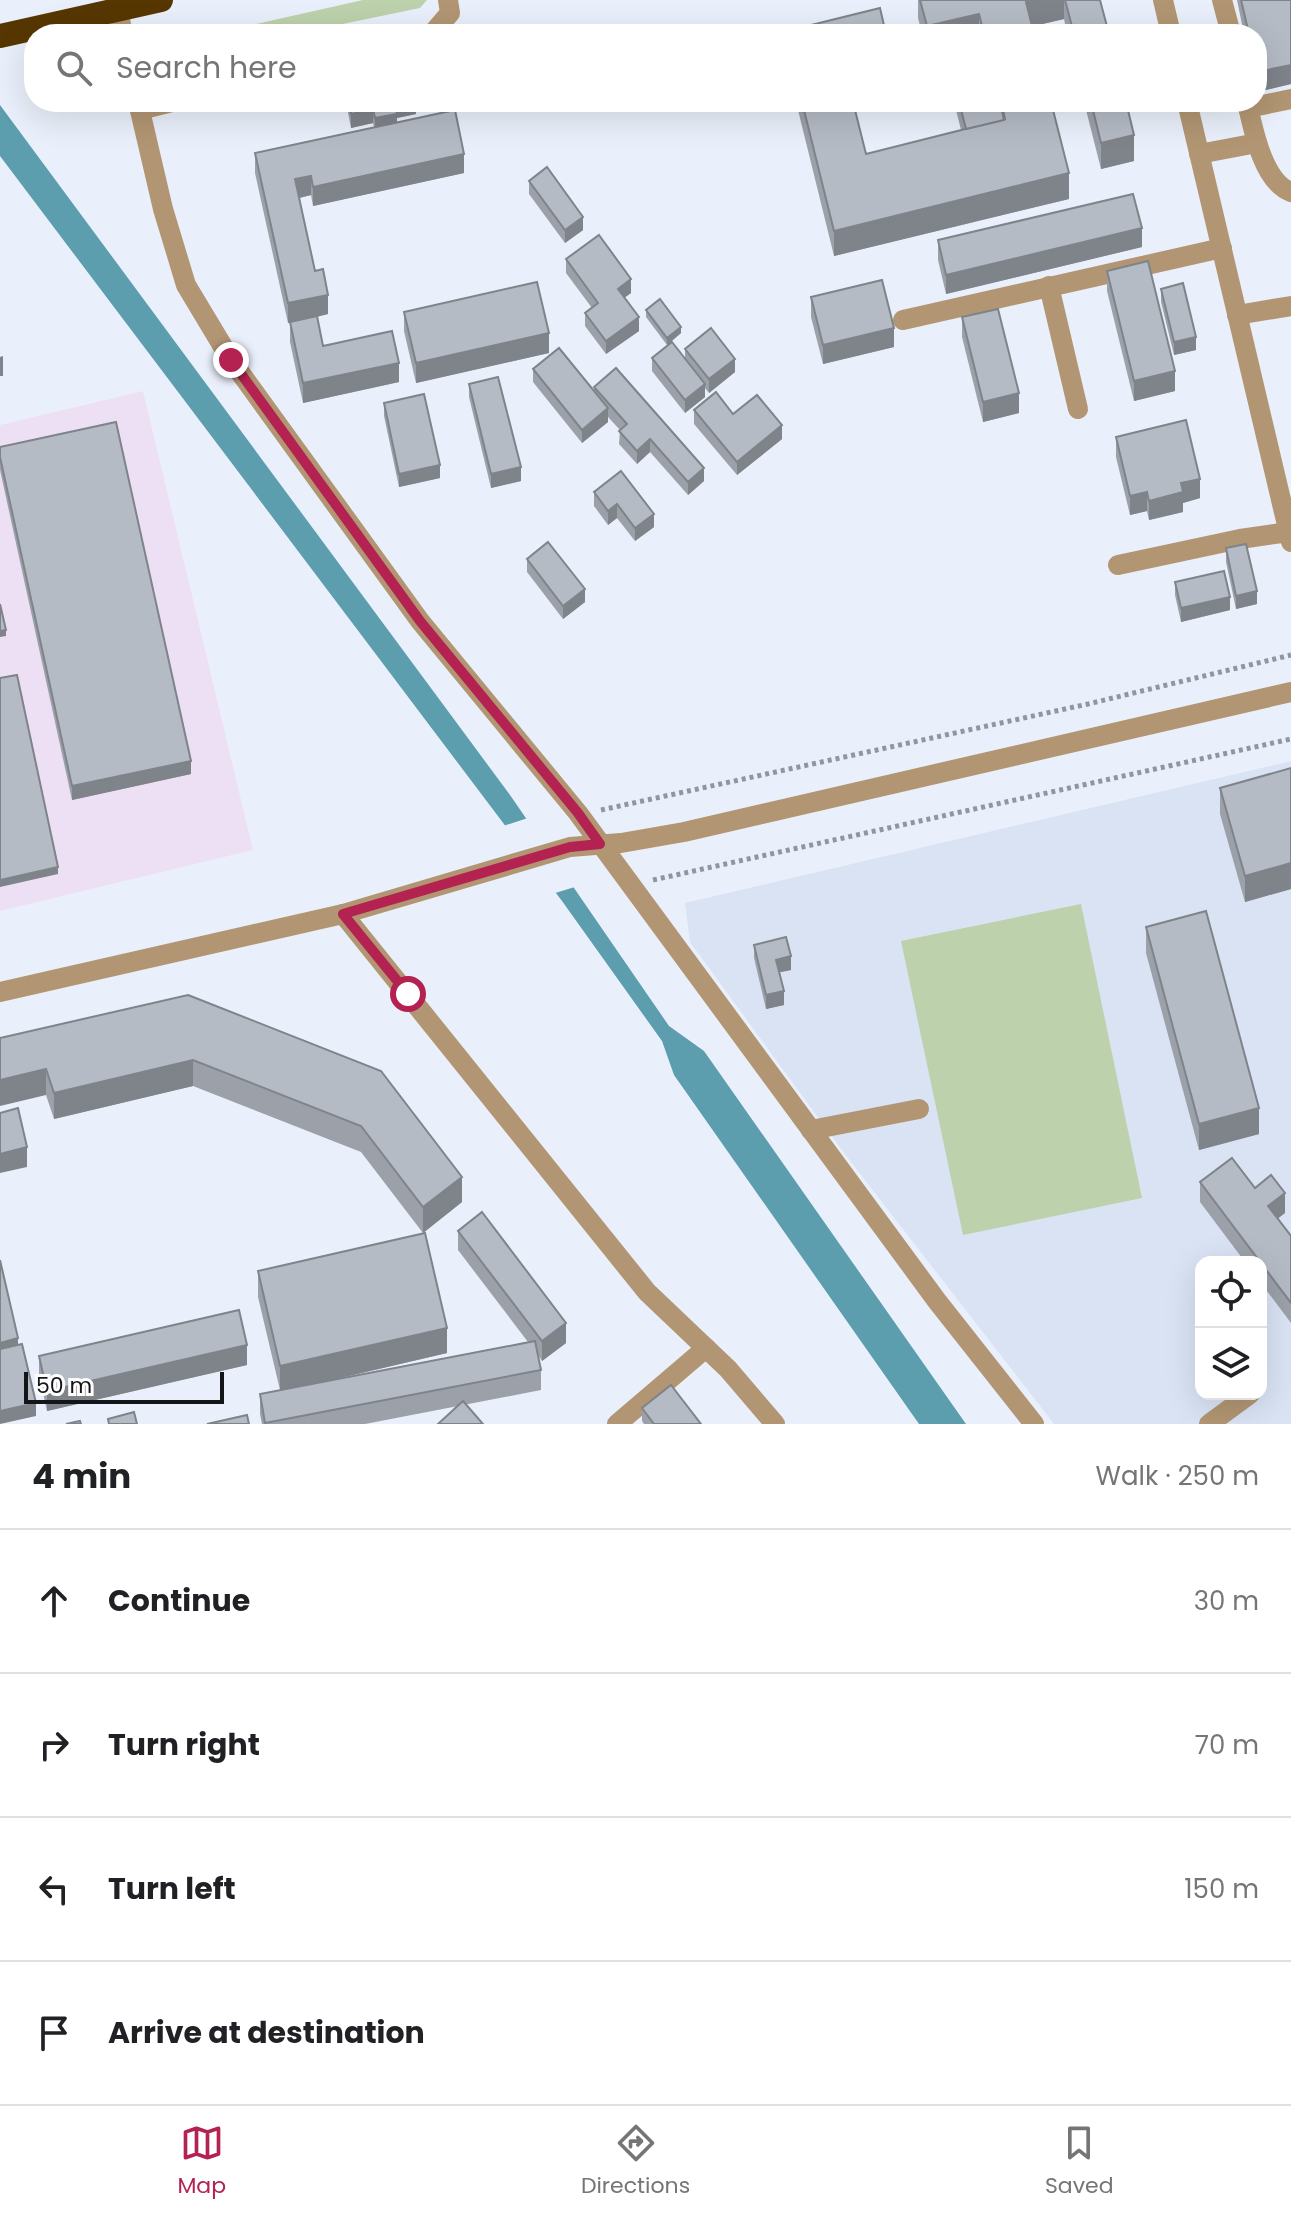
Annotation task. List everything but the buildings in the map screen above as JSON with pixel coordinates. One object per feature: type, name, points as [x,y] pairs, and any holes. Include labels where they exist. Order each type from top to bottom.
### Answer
[{"type":"highway","points":[[44,24],[117,4],[161,0]]},
{"type":"highway","points":[[0,36],[24,29]]},
{"type":"street","points":[[441,24],[450,13],[448,0]]},
{"type":"street","points":[[1163,0],[1169,24]]},
{"type":"street","points":[[1222,0],[1228,24]]},
{"type":"street","points":[[117,4],[121,24]]},
{"type":"street","points":[[1267,102],[1291,99]]},
{"type":"street","points":[[140,112],[163,209],[186,285],[231,360],[420,621],[578,813],[937,1301],[1034,1424]]},
{"type":"street","points":[[1118,565],[1240,539],[1290,537],[1189,112]]},
{"type":"street","points":[[1250,112],[1257,143],[1274,181],[1291,192]]},
{"type":"street","points":[[1199,154],[1257,143]]},
{"type":"street","points":[[903,320],[1222,248]]},
{"type":"street","points":[[1049,286],[1078,409]]},
{"type":"street","points":[[1237,315],[1291,306]]},
{"type":"street","points":[[0,992],[343,914],[570,847],[621,843],[684,832],[1291,692]]},
{"type":"street","points":[[343,914],[647,1292],[728,1369],[775,1424]]},
{"type":"street","points":[[811,1130],[919,1109]]},
{"type":"street","points":[[617,1424],[706,1348]]},
{"type":"street","points":[[1209,1424],[1242,1400]]},
{"type":"path","points":[[578,813],[627,806],[1073,708],[1291,655]]},
{"type":"path","points":[[632,885],[1291,739]]},
{"type":"shaded area","points":[[143,391],[253,850],[0,911],[0,425]]},
{"type":"shaded area","points":[[1291,761],[1291,1424],[1054,1424],[844,1153],[690,942],[685,903]]},
{"type":"green space","points":[[363,0],[427,0],[420,8],[342,24],[256,24]]},
{"type":"green space","points":[[1081,904],[1142,1198],[963,1235],[901,941]]},
{"type":"water","points":[[0,105],[510,795],[669,1026],[704,1051],[966,1424],[919,1424],[674,1075],[662,1041],[562,901],[0,156]]},
{"type":"pier","points":[[531,817],[578,886],[552,894],[503,826]]},
{"type":"route","points":[[231,360],[420,621],[600,844],[570,847],[343,914],[408,994]]}]
